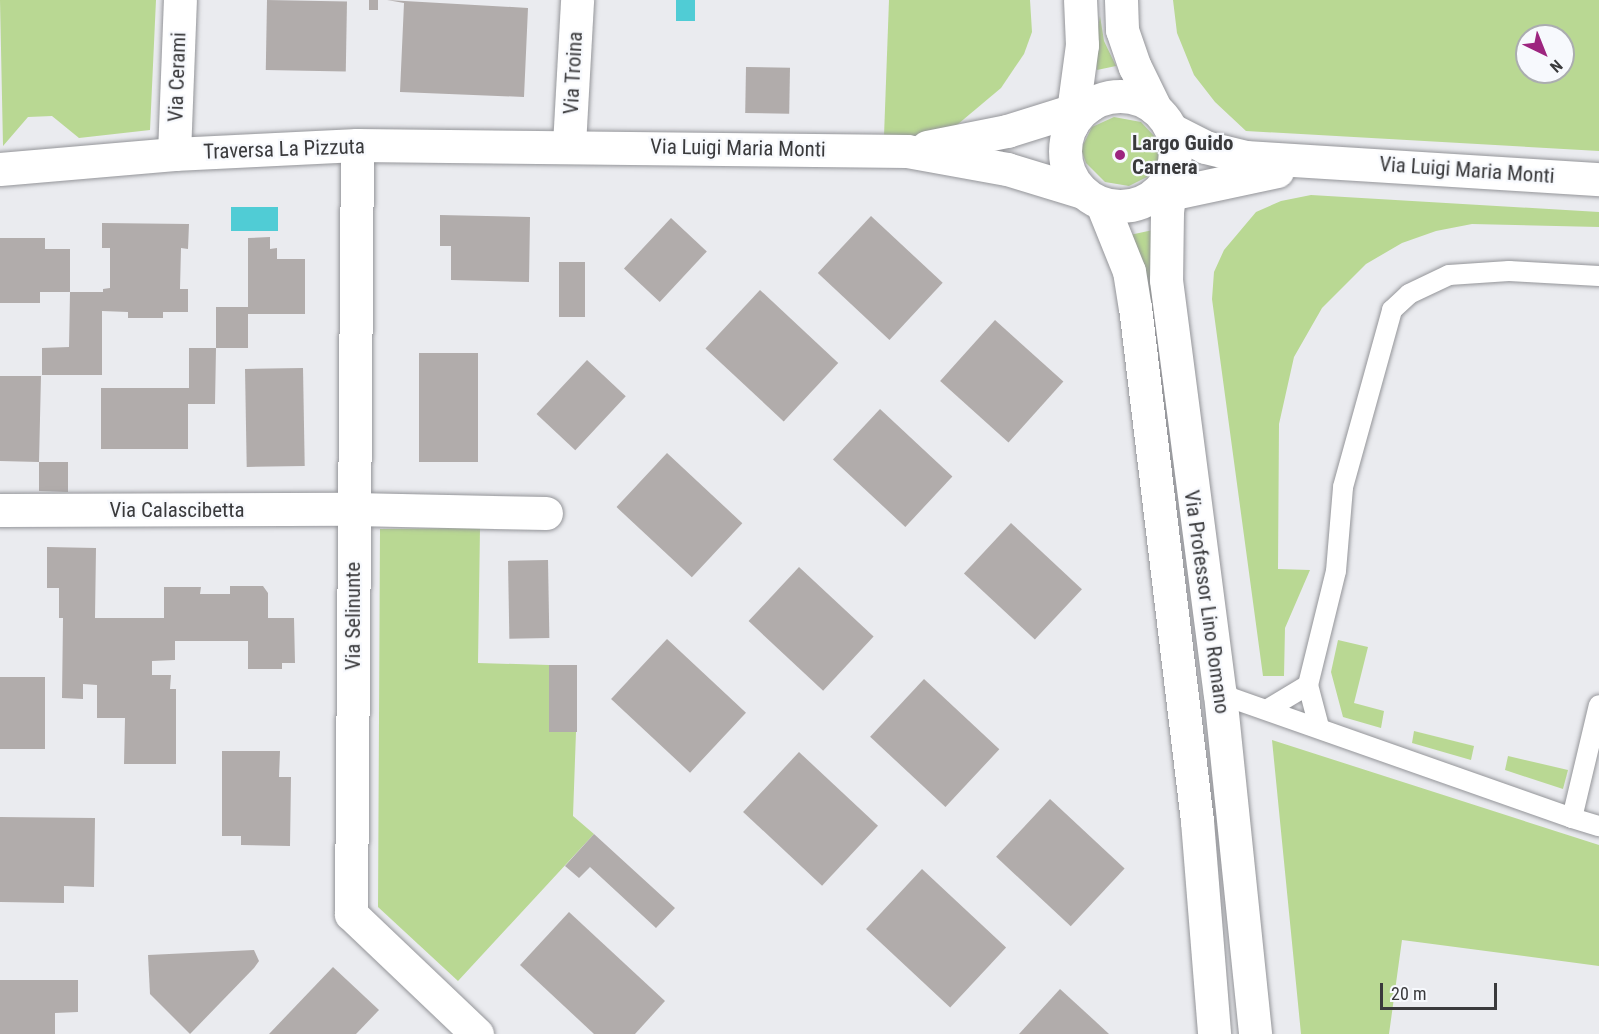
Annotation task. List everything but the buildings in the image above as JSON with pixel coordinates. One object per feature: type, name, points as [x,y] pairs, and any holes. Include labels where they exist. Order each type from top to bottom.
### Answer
[{"type":"street","name":"Via Cerami","points":[[174,154],[180,0]]},
{"type":"street","name":"Via Troina","points":[[569,145],[577,0]]},
{"type":"street","points":[[1080,0],[1082,45],[1078,115],[1065,154],[1073,181],[1092,198]]},
{"type":"street","points":[[1121,0],[1122,30],[1135,67],[1163,119],[1176,158],[1164,187]]},
{"type":"street","points":[[907,151],[1078,115],[1103,99],[1130,97],[1205,147],[1246,157],[1335,162]]},
{"type":"street","name":"Traversa La Pizzuta","points":[[0,169],[174,154],[357,145],[569,145]]},
{"type":"street","name":"Via Selinunte","points":[[357,145],[351,914],[477,1034]]},
{"type":"street","name":"Via Luigi Maria Monti","points":[[569,145],[907,151]]},
{"type":"street","points":[[907,151],[1007,169],[1118,207],[1164,187],[1335,162]]},
{"type":"street","name":"Via Luigi Maria Monti","points":[[1335,162],[1599,179]]},
{"type":"street","name":"Via Professor Lino Romano","points":[[1164,187],[1166,280],[1220,694],[1255,1034]]},
{"type":"street","name":"Via Professor Lino Romano","points":[[1092,198],[1128,272],[1135,307],[1197,821],[1214,1034]]},
{"type":"street","name":"Via Calascibetta","points":[[0,510],[354,509],[546,513]]},
{"type":"lane","points":[[1319,727],[1308,685],[1336,571],[1344,487],[1392,310],[1409,294],[1449,275],[1518,271],[1599,276]]},
{"type":"lane","points":[[1268,709],[1308,685]]},
{"type":"lane","points":[[1220,694],[1599,826]]},
{"type":"lane","points":[[1572,818],[1599,705]]},
{"type":"green space","points":[[0,0],[156,0],[150,130],[79,138],[52,116],[28,117],[3,146]]},
{"type":"green space","points":[[889,0],[1030,0],[1032,32],[1024,54],[1001,88],[945,135],[884,136]]},
{"type":"green space","points":[[1173,0],[1599,0],[1599,151],[1246,131],[1215,102],[1194,75],[1177,33]]},
{"type":"green space","points":[[1100,16],[1104,41],[1116,66],[1097,70],[1095,45]]},
{"type":"green space","points":[[1114,117],[1141,122],[1156,138],[1159,162],[1153,174],[1129,186],[1105,182],[1086,163],[1081,149],[1092,127]]},
{"type":"green space","points":[[1311,195],[1599,212],[1599,227],[1472,224],[1436,231],[1402,243],[1366,264],[1322,308],[1294,357],[1279,424],[1278,569],[1310,570],[1285,628],[1284,676],[1263,676],[1212,299],[1214,272],[1224,250],[1256,212],[1281,201]]},
{"type":"green space","points":[[1153,230],[1157,331],[1147,285],[1125,236]]},
{"type":"green space","points":[[480,528],[478,663],[549,665],[549,732],[576,732],[573,816],[594,834],[458,981],[378,907],[380,529]]},
{"type":"green space","points":[[1338,640],[1368,647],[1354,703],[1384,711],[1381,728],[1343,717],[1331,672]]},
{"type":"green space","points":[[1414,731],[1474,746],[1471,760],[1412,743]]},
{"type":"green space","points":[[1272,740],[1599,845],[1599,966],[1402,940],[1389,1034],[1301,1034]]},
{"type":"green space","points":[[1508,756],[1568,770],[1563,789],[1505,770]]},
{"type":"water","points":[[676,0],[695,0],[695,21],[676,21]]},
{"type":"water","points":[[231,207],[278,207],[278,231],[231,231]]},
{"type":"place","name":"Largo Guido Carnera","points":[[1120,155]]}]
